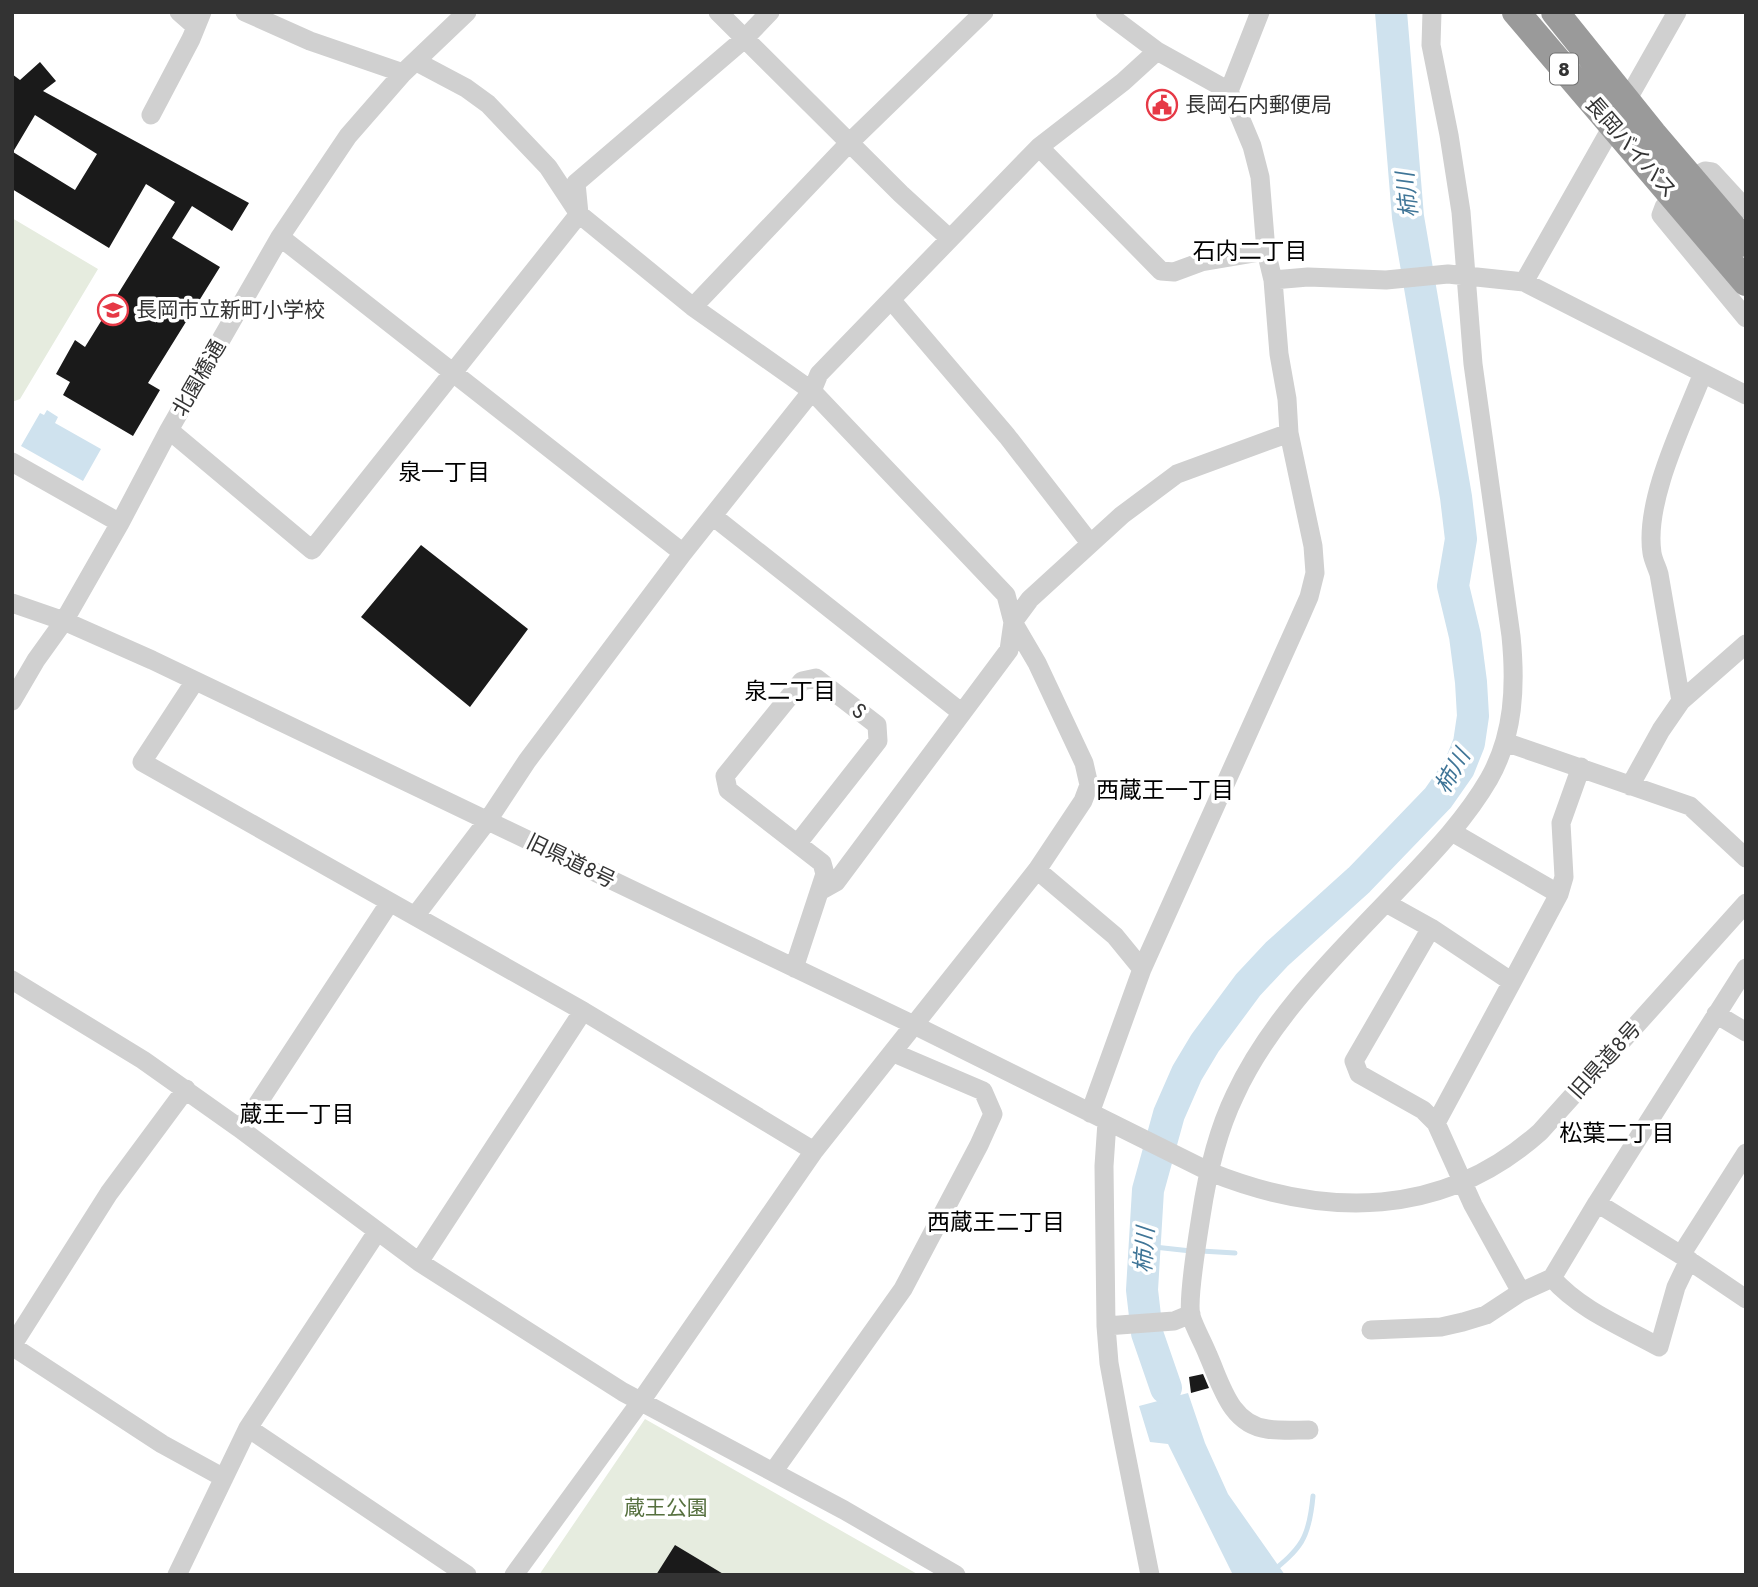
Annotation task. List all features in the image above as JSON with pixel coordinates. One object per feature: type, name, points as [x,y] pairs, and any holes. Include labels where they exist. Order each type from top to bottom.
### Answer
[{"type":"highway","name":"長岡バイパス","points":[[1516,12],[1612,125],[1746,243]]},
{"type":"highway","name":"長岡バイパス","points":[[1555,12],[1626,101],[1746,282]]},
{"type":"street","points":[[151,115],[199,19],[179,12]]},
{"type":"street","points":[[245,12],[310,41],[410,68],[466,88],[488,104],[548,167],[579,214],[692,307],[813,391],[1006,595],[1013,622],[1037,663],[1084,763],[1089,785],[1079,810],[1038,870],[814,1151],[641,1401],[514,1575]]},
{"type":"street","name":"北園橋通","points":[[12,701],[36,660],[64,621],[169,430],[280,237],[348,136],[410,68],[467,12]]},
{"type":"street","points":[[718,12],[743,40],[949,238]]},
{"type":"street","points":[[169,430],[312,550],[579,214],[576,183],[743,40],[770,12]]},
{"type":"street","points":[[692,307],[850,142],[984,12]]},
{"type":"street","points":[[1105,12],[1157,51],[1229,91],[1252,146],[1259,177],[1266,251],[1273,280],[1289,433],[1313,546],[1315,573],[1298,622],[1142,969],[1107,1122],[1104,1166],[1112,1326],[1111,1375],[1146,1573]]},
{"type":"street","points":[[1229,91],[1260,12]]},
{"type":"street","points":[[1309,1430],[1266,1429],[1248,1424],[1228,1400],[1182,1317],[1195,1270],[1204,1169],[1235,1094],[1260,1051],[1327,964],[1452,832],[1473,805],[1505,742],[1511,716],[1514,671],[1473,364],[1457,276],[1461,212],[1431,46],[1432,12]]},
{"type":"street","points":[[1524,282],[1677,12]]},
{"type":"street","points":[[415,916],[488,820],[527,761],[684,553],[813,391],[819,374],[1039,147],[1123,82],[1157,51]]},
{"type":"street","points":[[1039,147],[1161,271],[1174,272],[1201,262],[1266,251]]},
{"type":"street","points":[[1746,208],[1712,172],[1705,171],[1682,187],[1664,207],[1661,215],[1746,318]]},
{"type":"street","points":[[280,237],[684,553]]},
{"type":"street","points":[[1273,280],[1308,277],[1386,280],[1457,276],[1524,282],[1746,395]]},
{"type":"street","points":[[892,301],[1007,436],[1090,543]]},
{"type":"street","points":[[1681,701],[1659,574],[1652,553],[1652,535],[1659,487],[1703,373]]},
{"type":"street","points":[[820,891],[836,882],[1009,650],[1013,622],[1030,599],[1122,515],[1177,474],[1289,433]]},
{"type":"street","points":[[12,462],[120,523]]},
{"type":"street","points":[[713,517],[962,713]]},
{"type":"street","name":"旧県道8号","points":[[12,603],[64,621],[488,820],[914,1025],[1204,1169],[1242,1185],[1300,1200],[1363,1203],[1422,1195],[1463,1183],[1517,1153],[1540,1132],[1746,902]]},
{"type":"street","points":[[1630,786],[1661,730],[1681,701],[1746,645]]},
{"type":"street","name":"S","points":[[794,968],[825,874],[822,863],[728,790],[725,776],[802,681],[816,678],[877,725],[877,741],[798,843]]},
{"type":"street","points":[[195,681],[142,762],[583,1011],[814,1151]]},
{"type":"street","points":[[1505,742],[1690,806],[1746,858]]},
{"type":"street","points":[[1436,1123],[1559,894],[1564,877],[1561,823],[1581,767]]},
{"type":"street","points":[[1452,832],[1559,894]]},
{"type":"street","points":[[1038,870],[1115,936],[1142,969]]},
{"type":"street","points":[[239,1128],[247,1121],[390,902]]},
{"type":"street","points":[[1386,903],[1431,928],[1513,982]]},
{"type":"street","points":[[1431,928],[1354,1061],[1359,1074],[1423,1110],[1436,1123],[1463,1183],[1521,1292]]},
{"type":"street","points":[[1371,1330],[1452,1325],[1486,1315],[1521,1292],[1552,1279],[1746,968]]},
{"type":"street","points":[[12,980],[143,1059],[419,1262],[623,1392],[773,1472],[956,1575]]},
{"type":"street","points":[[419,1262],[583,1011]]},
{"type":"street","points":[[1716,1014],[1746,1032]]},
{"type":"street","points":[[773,1472],[903,1289],[993,1114],[984,1091],[894,1053]]},
{"type":"street","points":[[186,1089],[109,1193],[12,1346],[162,1444],[223,1478]]},
{"type":"street","points":[[1552,1279],[1582,1305],[1659,1347],[1685,1258],[1746,1153]]},
{"type":"street","points":[[1597,1203],[1746,1299]]},
{"type":"street","points":[[177,1575],[248,1429],[377,1232]]},
{"type":"street","points":[[1112,1326],[1182,1317]]},
{"type":"street","points":[[248,1429],[467,1575]]},
{"type":"green space","points":[[12,218],[98,269],[20,399],[12,402]]},
{"type":"green space","name":"蔵王公園","points":[[645,1419],[919,1575],[539,1575]]},
{"type":"water","points":[[47,410],[58,417],[55,423],[101,449],[83,481],[21,446],[40,413],[44,415]]},
{"type":"water","points":[[1188,1393],[1205,1443],[1228,1494],[1285,1575],[1233,1575],[1168,1444],[1150,1442],[1139,1406]]},
{"type":"building","points":[[40,62],[56,81],[43,91],[249,203],[232,231],[192,206],[172,238],[220,267],[148,383],[160,390],[133,436],[63,395],[70,382],[56,374],[75,340],[85,347],[175,202],[146,184],[109,248],[12,189],[12,74],[20,80]],"holes":[[[35,115],[97,154],[75,190],[13,152]]]},
{"type":"building","points":[[421,545],[528,629],[470,707],[361,617]]},
{"type":"building","points":[[1203,1374],[1209,1388],[1191,1393],[1189,1377]]},
{"type":"building","points":[[675,1545],[725,1575],[656,1575]]},
{"type":"waterway","name":"柿川","points":[[1166,1388],[1147,1333],[1142,1290],[1148,1190],[1169,1114],[1187,1073],[1205,1043],[1248,985],[1277,954],[1359,880],[1438,798],[1459,768],[1469,743],[1473,716],[1471,682],[1465,636],[1453,586],[1461,539],[1408,217],[1391,12]]},
{"type":"waterway","points":[[1145,1246],[1191,1251]]},
{"type":"waterway","points":[[1201,1251],[1235,1253]]},
{"type":"waterway","points":[[1268,1575],[1296,1550],[1301,1542],[1309,1523],[1313,1496]]},
{"type":"place","name":"長岡石内郵便局","points":[[1162,105]]},
{"type":"place","name":"長岡市立新町小学校","points":[[113,310]]},
{"type":"district","name":"石内二丁目","points":[[1250,251]]},
{"type":"district","name":"泉一丁目","points":[[444,472]]},
{"type":"district","name":"泉二丁目","points":[[790,691]]},
{"type":"district","name":"西蔵王一丁目","points":[[1165,790]]},
{"type":"district","name":"蔵王一丁目","points":[[297,1114]]},
{"type":"district","name":"松葉二丁目","points":[[1617,1133]]},
{"type":"district","name":"西蔵王二丁目","points":[[996,1222]]}]
